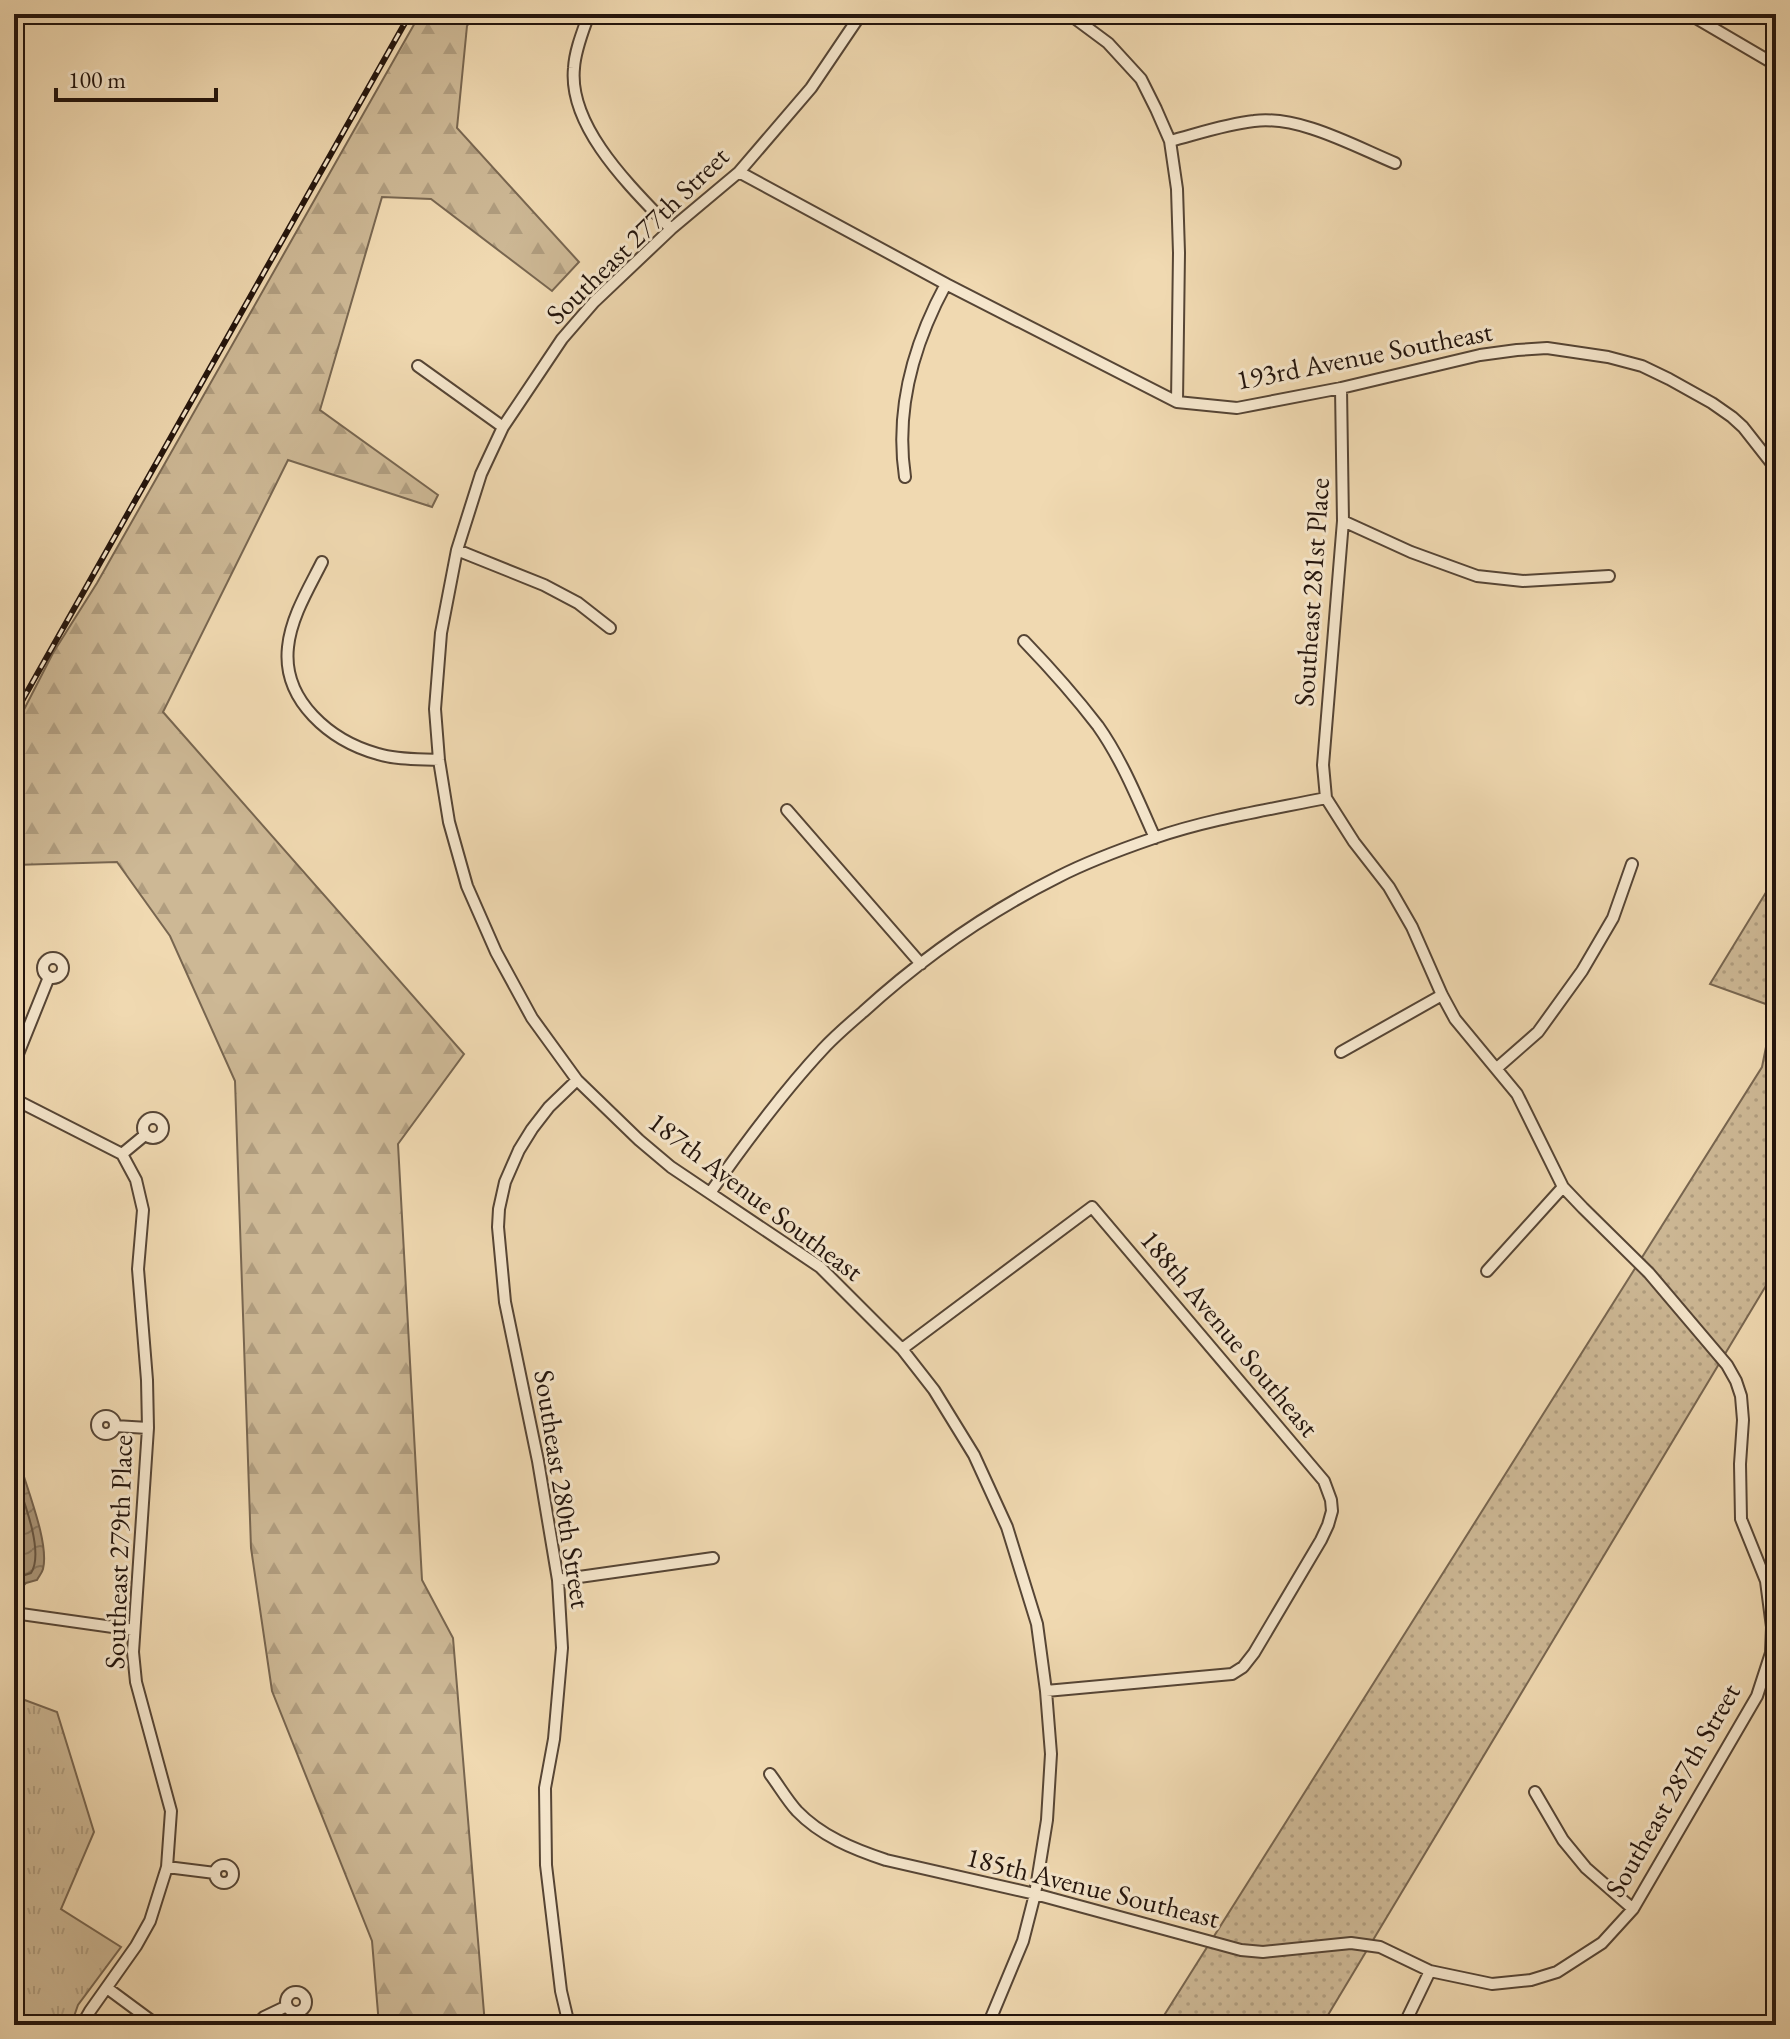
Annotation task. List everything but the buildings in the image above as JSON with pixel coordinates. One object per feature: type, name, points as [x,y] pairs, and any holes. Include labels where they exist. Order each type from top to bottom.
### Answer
[{"type":"street","points":[[589,14],[573,69],[582,116],[598,145],[631,187],[671,229]]},
{"type":"street","name":"Southeast 277th Street","points":[[457,550],[481,474],[503,427],[562,339],[594,302],[671,229],[739,172],[811,88],[861,14]]},
{"type":"street","points":[[1069,14],[1108,43],[1141,79],[1170,141],[1177,189],[1179,253],[1177,402]]},
{"type":"street","points":[[1689,14],[1776,65]]},
{"type":"street","points":[[1170,141],[1255,121],[1284,122],[1312,129],[1395,163]]},
{"type":"street","name":"193rd Avenue Southeast","points":[[739,172],[946,284],[1177,402],[1237,408],[1341,388],[1480,355],[1547,348],[1608,357],[1642,366],[1712,403],[1743,427],[1776,469]]},
{"type":"street","points":[[905,477],[901,449],[905,399],[913,364],[933,309],[946,284]]},
{"type":"street","points":[[418,366],[503,427]]},
{"type":"street","name":"Southeast 281st Place","points":[[1326,798],[1323,765],[1343,521],[1341,388]]},
{"type":"street","points":[[1343,521],[1411,552],[1477,576],[1523,581],[1609,576]]},
{"type":"street","points":[[457,550],[556,591],[578,603],[610,628]]},
{"type":"street","name":"187th Avenue Southeast","points":[[457,550],[441,633],[435,709],[439,760],[453,835],[467,886],[490,939],[532,1018],[577,1080],[639,1140],[671,1167],[820,1267],[902,1349],[934,1390],[974,1455],[1007,1527],[1037,1624],[1051,1754],[1047,1820],[1035,1894],[1023,1941],[988,2025]]},
{"type":"street","points":[[322,562],[295,618],[288,644],[287,662],[292,684],[303,705],[335,734],[359,748],[381,755],[439,760]]},
{"type":"street","points":[[1024,641],[1069,690],[1099,729],[1130,780],[1155,838]]},
{"type":"street","points":[[710,1193],[782,1096],[824,1047],[921,964],[972,928],[1049,881],[1155,838],[1220,819],[1326,798],[1354,842],[1389,887],[1412,927],[1455,1019],[1517,1094],[1563,1187],[1487,1271]]},
{"type":"street","points":[[787,810],[921,964]]},
{"type":"street","points":[[1497,1068],[1538,1032],[1582,971],[1613,918],[1632,864]]},
{"type":"street","points":[[14,1064],[49,977]]},
{"type":"street","points":[[1341,1052],[1442,995]]},
{"type":"street","name":"Southeast 280th Street","points":[[569,2025],[561,1991],[546,1865],[545,1788],[554,1739],[562,1648],[558,1580],[538,1461],[505,1302],[498,1227],[505,1182],[519,1150],[549,1107],[577,1080]]},
{"type":"street","points":[[14,1099],[122,1154],[145,1135]]},
{"type":"street","name":"Southeast 279th Place","points":[[82,2025],[150,1921],[167,1867],[171,1811],[136,1682],[134,1630],[148,1428],[138,1269],[143,1210],[136,1180],[122,1154]]},
{"type":"street","name":"Southeast 287th Street","points":[[1430,1971],[1492,1984],[1531,1980],[1557,1972],[1602,1943],[1633,1909],[1757,1696],[1768,1668],[1773,1639],[1771,1579],[1741,1519],[1743,1420],[1736,1381],[1727,1365],[1649,1273],[1563,1187]]},
{"type":"street","name":"188th Avenue Southeast","points":[[902,1349],[1092,1207],[1329,1490],[1332,1511],[1321,1540],[1243,1667],[1232,1674],[1046,1691]]},
{"type":"street","points":[[115,1426],[148,1428]]},
{"type":"street","points":[[558,1580],[713,1558]]},
{"type":"street","points":[[14,1613],[134,1630]]},
{"type":"street","name":"185th Avenue Southeast","points":[[770,1774],[795,1810],[822,1833],[886,1860],[1035,1894],[1241,1950],[1263,1952],[1335,1943],[1366,1944],[1380,1947],[1430,1971]]},
{"type":"street","points":[[1535,1792],[1563,1840],[1586,1868],[1633,1909]]},
{"type":"street","points":[[167,1867],[215,1873]]},
{"type":"street","points":[[1404,2025],[1430,1971]]},
{"type":"street","points":[[107,1988],[157,2025]]},
{"type":"street","points":[[256,2025],[264,2017],[287,2006]]},
{"type":"green space","points":[[420,14],[475,14],[467,26],[457,128],[579,262],[552,291],[431,199],[382,197],[320,410],[438,495],[432,507],[288,460],[163,712],[464,1054],[398,1144],[422,1580],[453,1638],[485,2025],[379,2025],[372,1941],[272,1691],[251,1548],[235,1081],[170,936],[117,862],[14,865],[14,729],[53,653],[97,583]]},
{"type":"green space","points":[[1776,876],[1776,1269],[1322,2025],[1158,2025],[1762,1067],[1774,1007],[1710,984]]},
{"type":"green space","points":[[14,1696],[57,1712],[94,1832],[61,1909],[121,1947],[78,2005],[71,2025],[14,2025]]},
{"type":"water","points":[[14,1449],[35,1510],[44,1557],[43,1569],[37,1580],[26,1583],[19,1590],[14,1590]]},
{"type":"railway","points":[[14,715],[410,14]]}]
